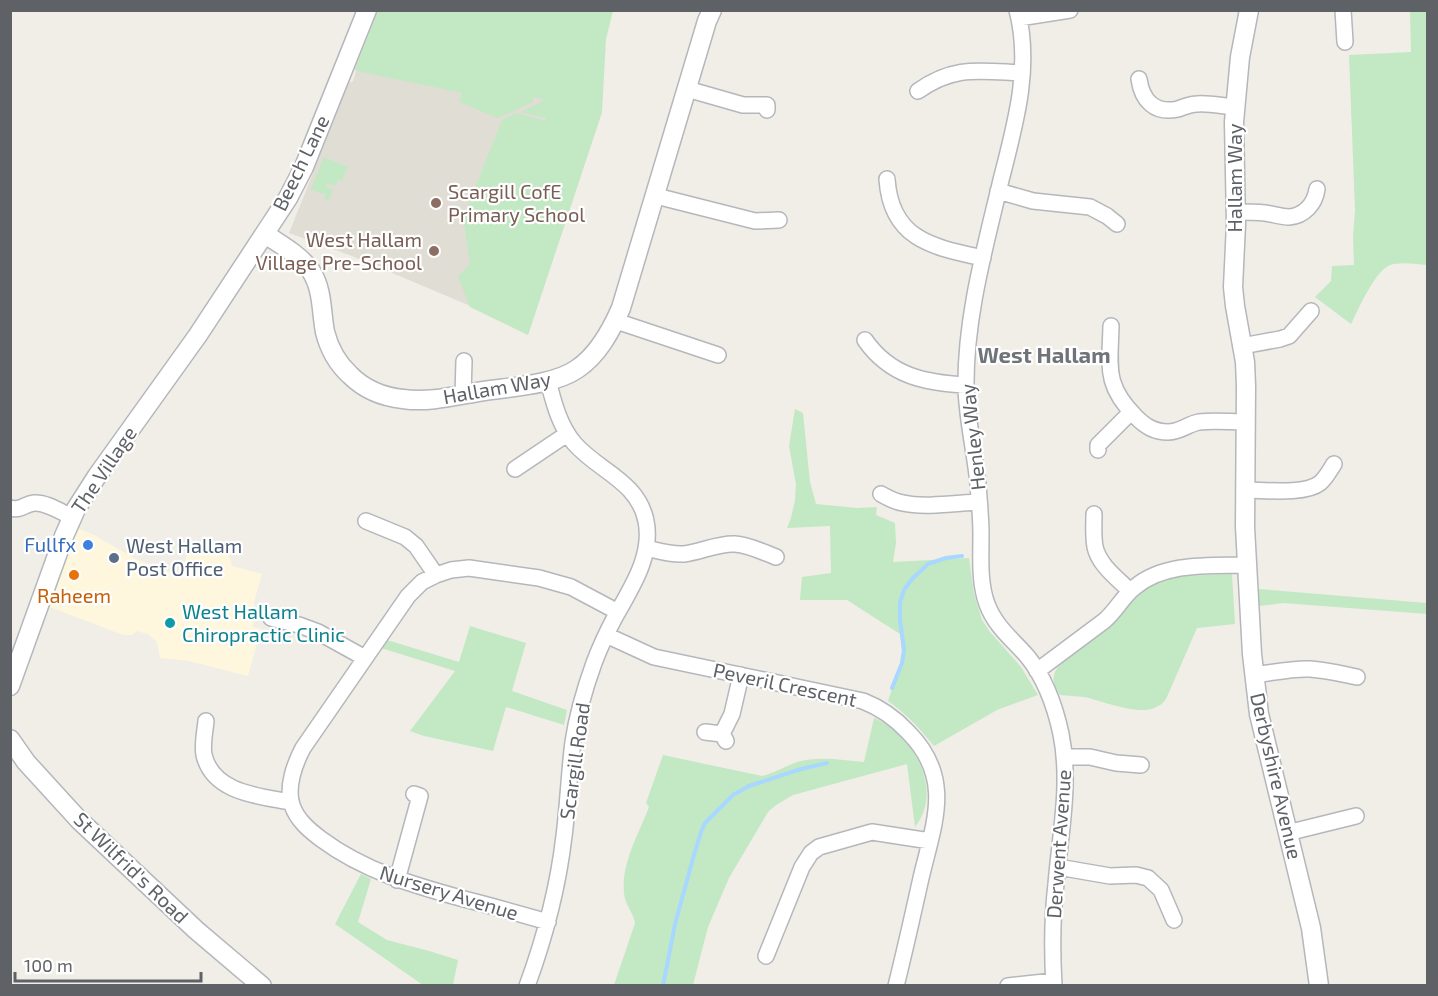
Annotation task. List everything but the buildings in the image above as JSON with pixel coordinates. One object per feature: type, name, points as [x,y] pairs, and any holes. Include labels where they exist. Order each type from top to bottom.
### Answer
[{"type":"street","name":"Beech Lane","points":[[198,335],[288,198],[304,167],[367,10]]},
{"type":"street","name":"Hallam Way","points":[[265,234],[297,256],[310,270],[320,291],[328,343],[342,366],[355,379],[378,393],[403,399],[426,400],[548,381],[570,373],[588,360],[604,341],[616,321],[627,294],[712,10]]},
{"type":"street","points":[[1018,14],[1070,10]]},
{"type":"street","name":"Hallam Way","points":[[1246,565],[1245,362],[1234,306],[1233,287],[1236,212],[1235,106],[1240,57],[1249,10]]},
{"type":"street","points":[[1342,10],[1345,42]]},
{"type":"street","name":"Henley Way","points":[[1018,14],[1022,34],[1019,104],[975,296],[969,334],[966,385],[968,416],[978,482],[985,600],[1000,627],[1037,671]]},
{"type":"street","points":[[923,83],[962,72],[1022,73]]},
{"type":"street","points":[[1140,79],[1148,109],[1173,110],[1197,104],[1235,106]]},
{"type":"street","points":[[687,89],[743,105],[766,105],[767,110]]},
{"type":"street","points":[[884,187],[898,217],[915,236],[937,247],[983,258]]},
{"type":"street","points":[[998,191],[1033,201],[1090,207],[1113,216]]},
{"type":"street","points":[[656,196],[755,228],[762,222],[779,220]]},
{"type":"street","points":[[1236,212],[1291,216],[1305,211],[1319,199]]},
{"type":"street","points":[[1242,346],[1289,336],[1311,311]]},
{"type":"street","points":[[616,321],[700,342],[718,355]]},
{"type":"street","points":[[1111,326],[1110,368],[1113,385],[1122,402],[1147,427],[1166,432],[1202,422],[1246,422]]},
{"type":"street","name":"The Village","points":[[10,686],[72,517],[97,476],[198,335]]},
{"type":"street","points":[[868,350],[909,376],[939,383],[966,385]]},
{"type":"street","points":[[463,395],[464,361]]},
{"type":"street","name":"Scargill Road","points":[[527,986],[548,922],[562,857],[571,761],[578,719],[594,664],[606,635],[634,584],[646,548],[647,523],[636,496],[579,448],[567,434],[561,423],[548,381]]},
{"type":"street","points":[[1098,450],[1098,445],[1131,412]]},
{"type":"street","points":[[515,469],[526,453],[567,434]]},
{"type":"street","points":[[1245,490],[1305,489],[1316,486],[1328,481],[1334,464]]},
{"type":"street","points":[[887,501],[915,505],[979,502]]},
{"type":"street","points":[[10,508],[17,509],[36,503],[72,517]]},
{"type":"street","points":[[1094,514],[1094,539],[1097,553],[1103,564],[1130,591]]},
{"type":"street","points":[[371,527],[399,534],[411,542],[436,575]]},
{"type":"street","points":[[646,548],[681,554],[726,544],[741,545],[755,542],[776,557]]},
{"type":"street","points":[[1037,671],[1111,615],[1130,591],[1147,578],[1171,570],[1246,565]]},
{"type":"street","name":"Derbyshire Avenue","points":[[1246,565],[1259,714],[1311,928],[1319,986]]},
{"type":"street","points":[[206,722],[204,753],[216,776],[230,787],[242,792],[290,802],[292,778],[299,755],[408,596],[422,582],[451,570],[469,568],[539,578],[578,590],[618,612]]},
{"type":"street","points":[[279,624],[324,634],[365,658]]},
{"type":"street","name":"Peveril Crescent","points":[[606,635],[654,657],[863,701],[879,708],[902,725],[921,745],[934,771],[937,782],[937,801],[930,841],[896,986]]},
{"type":"street","points":[[1254,675],[1318,669],[1357,677]]},
{"type":"street","name":"Derwent Avenue","points":[[1037,671],[1054,708],[1065,757],[1065,801],[1054,912],[1054,983]]},
{"type":"street","points":[[705,732],[724,737],[741,675]]},
{"type":"street","name":"St Wilfrid's Road","points":[[10,739],[26,762],[79,820],[196,930],[262,986]]},
{"type":"street","points":[[1065,757],[1090,757],[1116,763],[1141,765]]},
{"type":"street","points":[[397,880],[420,796],[414,794]]},
{"type":"street","name":"Nursery Avenue","points":[[290,802],[309,830],[368,868],[397,880],[548,922]]},
{"type":"street","points":[[1287,833],[1328,815],[1356,816]]},
{"type":"street","points":[[766,956],[768,933],[802,867],[811,853],[819,847],[872,832],[930,841]]},
{"type":"street","points":[[1058,867],[1110,876],[1136,875],[1148,878],[1161,890],[1174,920]]},
{"type":"street","points":[[1008,986],[1054,983]]},
{"type":"shaded area","name":"Scargill CofE Primary School","points":[[355,69],[513,92],[602,112],[528,335],[468,305],[352,256],[289,233],[349,83],[353,81]]},
{"type":"shaded area","points":[[76,528],[92,534],[136,559],[179,575],[192,543],[228,553],[232,566],[262,574],[254,602],[253,627],[261,629],[248,676],[189,661],[160,658],[157,642],[148,634],[136,631],[132,635],[123,635],[50,607]]},
{"type":"green space","points":[[378,11],[613,11],[606,39],[602,112],[528,335],[470,307],[458,277],[470,264],[463,218],[502,120],[516,113],[546,121],[546,118],[521,112],[545,100],[533,97],[533,102],[498,118],[459,102],[462,93],[357,71],[355,69]]},
{"type":"green space","points":[[1410,11],[1427,11],[1427,265],[1402,263],[1387,267],[1369,289],[1351,324],[1315,297],[1331,281],[1332,266],[1354,265],[1355,210],[1349,55],[1411,52]]},
{"type":"green space","points":[[324,157],[348,167],[342,181],[338,180],[335,186],[327,183],[326,187],[333,190],[327,200],[324,199],[326,195],[311,189]]},
{"type":"green space","points":[[795,409],[803,413],[810,482],[816,504],[857,508],[877,507],[876,515],[895,523],[896,543],[893,562],[969,558],[974,594],[982,620],[1021,667],[1038,695],[997,710],[934,746],[902,711],[888,701],[901,662],[900,634],[847,600],[800,600],[802,577],[831,573],[830,526],[787,528],[795,500],[796,484],[789,446]]},
{"type":"green space","points":[[1232,574],[1235,624],[1197,628],[1166,699],[1159,706],[1139,710],[1084,697],[1060,695],[1055,687],[1054,679],[1060,664],[1107,629],[1143,591],[1161,580],[1181,576]]},
{"type":"green space","points":[[1259,589],[1427,603],[1427,614],[1283,603],[1259,606]]},
{"type":"green space","points":[[470,626],[526,643],[512,691],[567,710],[564,725],[506,707],[493,751],[410,731],[455,671],[381,648],[387,640],[459,662]]},
{"type":"green space","points":[[874,718],[901,736],[920,764],[927,796],[923,812],[915,827],[907,764],[793,795],[768,812],[729,878],[708,927],[693,985],[614,985],[635,923],[624,896],[625,871],[649,807],[646,803],[663,755],[762,776],[805,760],[830,759],[864,762]]},
{"type":"green space","points":[[361,874],[371,879],[358,922],[387,940],[458,960],[453,985],[423,985],[335,924]]},
{"type":"waterway","points":[[892,688],[902,663],[904,650],[900,620],[900,602],[904,590],[928,564],[962,556]]},
{"type":"waterway","points":[[663,986],[675,924],[705,823],[733,795],[749,786],[827,763]]},
{"type":"place","name":"Scargill CofE Primary School","points":[[436,203]]},
{"type":"place","name":"West Hallam Village Pre-School","points":[[434,251]]},
{"type":"place","name":"Fullfx","points":[[88,545]]},
{"type":"place","name":"West Hallam Post Office","points":[[114,558]]},
{"type":"place","name":"Raheem","points":[[74,575]]},
{"type":"place","name":"West Hallam Chiropractic Clinic","points":[[170,623]]},
{"type":"district","name":"West Hallam","points":[[1044,355]]}]
